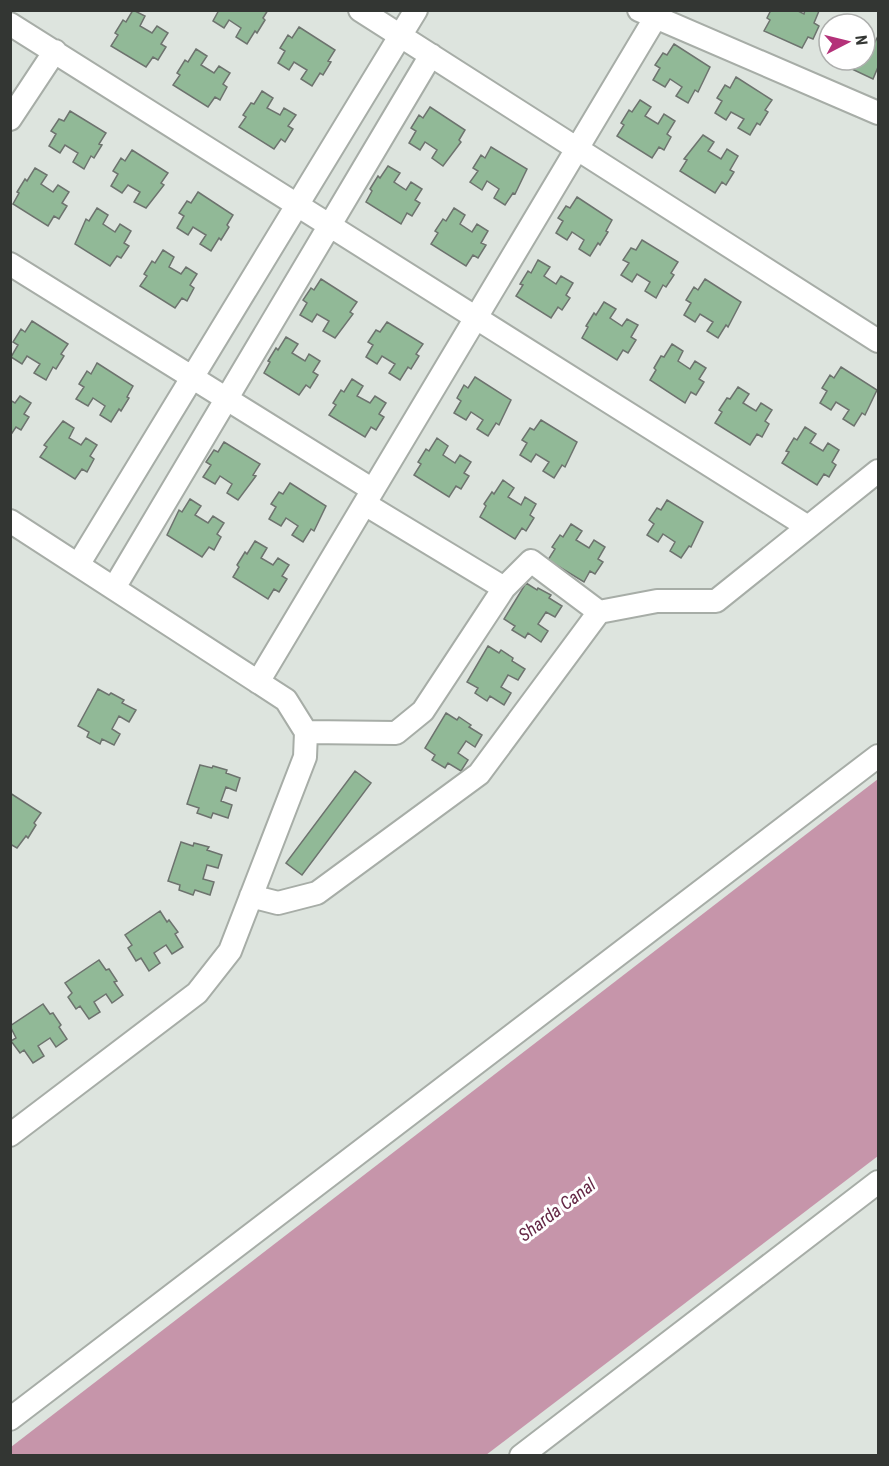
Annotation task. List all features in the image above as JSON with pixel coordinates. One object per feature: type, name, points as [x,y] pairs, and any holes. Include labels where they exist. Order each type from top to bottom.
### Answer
[{"type":"street","points":[[360,10],[879,341]]},
{"type":"street","points":[[78,565],[416,10]]},
{"type":"street","points":[[258,682],[578,149],[652,13],[879,113]]},
{"type":"street","points":[[10,24],[808,527]]},
{"type":"street","points":[[10,119],[55,51]]},
{"type":"street","points":[[114,588],[431,55]]},
{"type":"street","points":[[10,264],[227,399],[504,588]]},
{"type":"street","points":[[251,896],[278,903],[317,893],[479,774],[599,612],[657,601],[716,602],[879,471]]},
{"type":"street","points":[[10,521],[286,700],[306,732],[305,757],[230,951],[197,993],[10,1135]]},
{"type":"street","points":[[306,732],[396,734],[423,711],[504,588],[531,561],[599,612]]},
{"type":"street","points":[[10,1419],[879,756]]},
{"type":"street","points":[[521,1455],[879,1182]]},
{"type":"water","name":"Sharda Canal","points":[[878,779],[878,1156],[486,1455],[11,1455],[11,1447]]},
{"type":"building","points":[[133,10],[145,16],[140,26],[152,33],[157,26],[168,33],[161,44],[166,47],[158,60],[153,57],[146,67],[111,46],[118,35],[115,33],[123,20],[126,22]]},
{"type":"building","points":[[219,10],[268,10],[257,33],[255,31],[247,44],[236,37],[241,28],[229,20],[224,28],[213,21]]},
{"type":"building","points":[[771,10],[796,10],[804,14],[805,10],[819,11],[814,23],[817,25],[817,30],[813,39],[808,37],[802,48],[764,31],[770,20],[767,18]]},
{"type":"building","points":[[299,27],[335,50],[323,75],[320,73],[312,86],[301,79],[307,70],[294,62],[289,70],[278,63],[285,51],[280,48],[288,35],[292,38]]},
{"type":"building","points":[[878,36],[877,69],[877,38]]},
{"type":"building","points":[[674,44],[710,67],[698,92],[695,90],[688,103],[676,96],[682,87],[670,79],[665,87],[653,80],[660,68],[655,65],[663,53],[667,55]]},
{"type":"building","points":[[196,49],[207,56],[201,65],[214,73],[219,66],[230,73],[223,84],[227,87],[220,100],[215,97],[208,107],[173,85],[180,75],[177,73],[185,60],[188,62]]},
{"type":"building","points":[[858,72],[876,72],[873,79]]},
{"type":"building","points":[[736,77],[772,100],[765,110],[768,112],[760,125],[757,123],[750,135],[738,128],[744,119],[731,112],[726,120],[715,113],[722,101],[717,98],[725,85],[730,88]]},
{"type":"building","points":[[262,91],[273,98],[267,108],[280,115],[284,108],[296,115],[288,126],[293,129],[285,142],[281,139],[274,149],[239,127],[246,117],[243,115]]},
{"type":"building","points":[[640,100],[651,107],[645,116],[658,124],[664,114],[675,121],[667,134],[671,137],[664,150],[659,147],[652,158],[617,136],[624,125],[621,123],[629,110],[632,112]]},
{"type":"building","points":[[430,107],[465,130],[459,140],[461,142],[443,166],[432,158],[437,150],[425,142],[420,150],[409,143],[416,131],[411,128],[419,115],[423,118]]},
{"type":"building","points":[[70,111],[106,133],[99,144],[102,145],[94,158],[91,156],[84,169],[73,162],[78,153],[65,145],[60,153],[49,146],[56,134],[51,131],[59,119],[64,121]]},
{"type":"building","points":[[703,135],[714,142],[708,151],[721,159],[727,149],[738,156],[730,170],[734,172],[726,185],[722,182],[715,193],[680,171],[687,160],[684,159]]},
{"type":"building","points":[[491,147],[527,169],[515,194],[513,193],[505,205],[494,198],[499,189],[487,181],[482,190],[470,182],[478,171],[473,168],[481,155],[485,158]]},
{"type":"building","points":[[132,150],[168,173],[161,183],[164,185],[146,208],[134,202],[140,192],[128,185],[122,193],[111,186],[118,174],[113,171],[121,158],[125,161]]},
{"type":"building","points":[[388,166],[400,173],[394,182],[406,190],[411,182],[422,189],[415,200],[420,203],[412,216],[407,213],[401,224],[366,202],[372,191],[370,189]]},
{"type":"building","points":[[35,168],[47,175],[41,184],[53,192],[58,185],[69,192],[62,203],[67,206],[59,219],[54,216],[48,226],[13,204],[19,193],[17,192]]},
{"type":"building","points":[[198,192],[233,215],[227,225],[229,227],[211,251],[200,244],[206,235],[193,227],[188,235],[177,228],[184,216],[179,213],[187,201],[191,203]]},
{"type":"building","points":[[577,197],[612,220],[606,231],[608,232],[590,256],[579,249],[584,240],[572,232],[567,240],[556,233],[563,221],[558,218],[566,206],[570,208]]},
{"type":"building","points":[[97,208],[108,215],[103,224],[115,232],[120,224],[131,231],[124,243],[129,246],[121,258],[117,256],[110,266],[75,244],[86,219],[89,221]]},
{"type":"building","points":[[454,208],[465,215],[460,224],[472,232],[477,224],[488,231],[481,243],[486,245],[478,258],[473,255],[466,266],[431,244],[438,233],[435,231],[443,219],[446,221]]},
{"type":"building","points":[[642,240],[678,262],[671,273],[674,275],[666,287],[663,285],[656,298],[645,291],[650,282],[637,274],[632,282],[621,275],[629,263],[623,260],[631,248],[636,250]]},
{"type":"building","points":[[163,250],[174,257],[169,267],[181,274],[186,267],[197,274],[190,285],[194,288],[187,301],[182,298],[175,308],[140,286],[147,276],[144,274],[152,261],[155,263]]},
{"type":"building","points":[[538,260],[550,267],[544,276],[556,284],[561,276],[573,283],[566,295],[570,298],[562,310],[558,307],[551,318],[516,296],[523,285],[520,284],[528,271],[531,273]]},
{"type":"building","points":[[321,279],[357,302],[350,312],[353,314],[335,338],[323,331],[329,321],[317,314],[312,322],[300,315],[307,303],[303,300],[311,288],[314,290]]},
{"type":"building","points":[[705,279],[741,302],[728,327],[726,325],[718,338],[707,331],[713,322],[700,314],[695,322],[684,315],[691,303],[686,300],[694,287],[698,290]]},
{"type":"building","points":[[604,302],[616,309],[610,318],[622,326],[627,319],[638,325],[631,337],[636,340],[628,353],[623,350],[617,360],[582,338],[588,327],[586,326]]},
{"type":"building","points":[[32,321],[68,344],[61,354],[64,356],[56,369],[53,367],[46,380],[34,373],[40,364],[27,356],[22,364],[11,357],[18,345],[13,342],[21,329],[25,332]]},
{"type":"building","points":[[387,322],[423,344],[416,354],[419,356],[411,369],[408,367],[400,380],[389,373],[395,364],[382,356],[377,364],[366,357],[373,345],[368,342],[376,330],[380,332]]},
{"type":"building","points":[[286,337],[298,344],[292,353],[305,361],[309,354],[320,361],[313,372],[318,375],[310,388],[306,385],[299,395],[264,373],[270,362],[268,361]]},
{"type":"building","points":[[672,344],[683,351],[678,361],[690,369],[695,361],[706,368],[699,379],[704,382],[696,395],[691,392],[685,403],[650,380],[661,356],[664,357]]},
{"type":"building","points":[[97,363],[133,386],[127,397],[129,398],[111,422],[100,415],[105,406],[93,398],[88,406],[76,399],[84,387],[79,384],[87,371],[91,374]]},
{"type":"building","points":[[841,367],[877,390],[865,415],[862,413],[854,426],[843,419],[849,410],[836,402],[831,410],[820,403],[827,391],[822,388],[830,375],[834,378]]},
{"type":"building","points":[[475,377],[511,400],[499,425],[496,423],[488,436],[477,429],[483,420],[471,412],[466,420],[454,413],[461,401],[457,398],[464,385],[468,388]]},
{"type":"building","points":[[352,379],[363,386],[357,396],[370,403],[375,396],[386,403],[379,414],[384,417],[376,430],[371,427],[365,437],[329,415],[336,405],[333,403],[341,390],[344,392]]},
{"type":"building","points":[[738,387],[749,394],[743,403],[756,411],[761,403],[772,410],[765,421],[769,424],[762,437],[757,434],[750,445],[715,423],[722,412],[719,410]]},
{"type":"building","points":[[20,396],[31,403],[24,414],[29,417],[21,430],[16,427],[10,436],[10,400],[15,403]]},
{"type":"building","points":[[541,420],[577,442],[565,467],[562,465],[554,478],[543,471],[549,462],[536,454],[531,462],[520,455],[527,443],[522,440],[530,428],[534,430]]},
{"type":"building","points":[[63,421],[74,428],[69,438],[81,445],[86,438],[97,445],[90,456],[94,459],[87,472],[82,469],[75,479],[40,457],[47,447],[44,445]]},
{"type":"building","points":[[805,427],[816,434],[810,443],[823,451],[828,443],[839,450],[832,462],[836,465],[829,477],[824,474],[817,485],[782,463],[794,438],[797,440]]},
{"type":"building","points":[[437,438],[448,446],[443,455],[455,463],[460,455],[471,462],[464,473],[469,476],[461,489],[456,486],[449,497],[414,475],[421,464],[418,462],[426,449],[429,451]]},
{"type":"building","points":[[224,442],[260,464],[253,475],[256,476],[238,500],[227,493],[232,484],[220,476],[215,484],[203,477],[211,465],[206,462],[214,450],[218,452]]},
{"type":"building","points":[[503,480],[514,488],[508,497],[521,505],[525,497],[536,504],[530,515],[534,518],[526,531],[522,528],[515,539],[480,517],[486,506],[484,504]]},
{"type":"building","points":[[290,483],[326,506],[314,531],[311,529],[303,542],[292,535],[298,526],[286,518],[281,526],[269,519],[276,507],[271,504],[279,492],[283,494]]},
{"type":"building","points":[[190,499],[201,506],[195,515],[208,523],[213,516],[224,523],[217,534],[221,537],[214,550],[209,547],[202,557],[167,535],[179,510],[182,512]]},
{"type":"building","points":[[667,500],[703,522],[691,547],[689,546],[681,558],[670,551],[675,542],[663,534],[658,542],[647,535],[654,524],[649,520],[657,508],[661,510]]},
{"type":"building","points":[[571,524],[582,531],[576,540],[589,548],[594,540],[605,547],[598,559],[603,562],[595,574],[590,571],[584,582],[548,560],[555,549],[552,547],[560,535],[563,537]]},
{"type":"building","points":[[255,541],[267,548],[261,558],[273,565],[278,558],[289,565],[282,576],[287,579],[279,592],[274,589],[268,599],[233,577],[239,567],[237,565]]},
{"type":"building","points":[[526,583],[551,595],[549,598],[562,606],[555,617],[546,612],[538,624],[548,631],[541,642],[528,633],[525,638],[512,630],[515,626],[504,619]]},
{"type":"building","points":[[488,646],[499,653],[501,650],[525,669],[518,680],[508,675],[501,687],[511,693],[504,705],[490,696],[487,701],[475,693],[478,688],[467,682]]},
{"type":"building","points":[[98,689],[124,700],[122,703],[136,710],[129,722],[119,716],[112,729],[120,734],[114,745],[102,739],[100,744],[87,737],[89,732],[78,726]]},
{"type":"building","points":[[446,713],[457,720],[459,717],[482,735],[475,747],[466,741],[458,753],[468,760],[461,771],[448,763],[445,768],[432,760],[435,755],[425,748]]},
{"type":"building","points":[[200,765],[227,770],[226,773],[240,778],[236,791],[226,787],[221,801],[232,805],[228,818],[213,813],[211,818],[197,813],[199,808],[187,804]]},
{"type":"building","points":[[355,771],[371,783],[302,875],[286,863]]},
{"type":"building","points":[[10,793],[41,813],[28,838],[26,836],[17,848],[10,844]]},
{"type":"building","points":[[181,842],[193,846],[194,843],[209,847],[207,850],[222,855],[218,868],[207,865],[203,879],[214,882],[210,895],[195,890],[193,895],[179,890],[180,885],[168,881]]},
{"type":"building","points":[[160,911],[167,922],[169,920],[178,932],[175,934],[183,947],[172,954],[166,945],[154,953],[160,963],[149,971],[141,958],[136,961],[128,948],[132,945],[125,935]]},
{"type":"building","points":[[99,960],[106,970],[109,969],[123,995],[112,1003],[106,994],[94,1002],[100,1012],[89,1019],[80,1006],[76,1009],[68,997],[72,993],[65,983]]},
{"type":"building","points":[[43,1004],[50,1014],[53,1013],[67,1039],[56,1047],[50,1038],[38,1046],[44,1056],[33,1063],[24,1050],[20,1053],[11,1041],[16,1038],[10,1026]]}]
